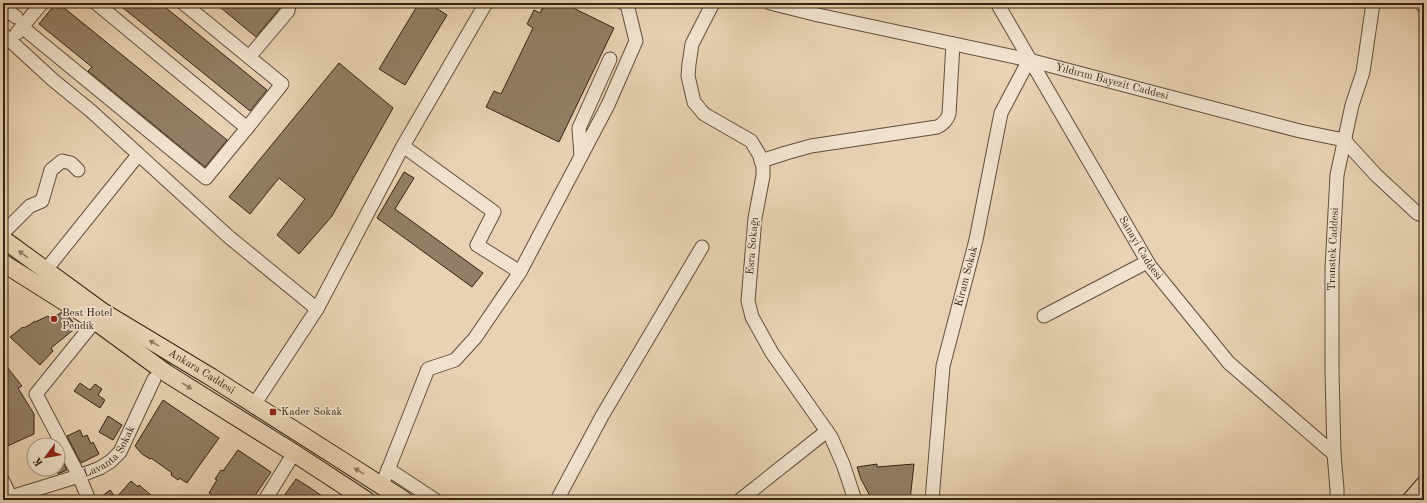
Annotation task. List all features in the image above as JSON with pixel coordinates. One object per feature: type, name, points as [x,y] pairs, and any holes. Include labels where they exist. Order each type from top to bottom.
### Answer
[{"type":"main road","name":"Ankara Caddesi","points":[[3,239],[103,312],[404,500]]},
{"type":"main road","name":"Ankara Caddesi","points":[[3,263],[95,321],[166,373],[366,500]]},
{"type":"main road","points":[[1411,500],[1424,485]]},
{"type":"street","points":[[42,3],[19,22],[7,37],[53,80],[91,111],[229,237],[317,309]]},
{"type":"street","points":[[96,3],[247,128]]},
{"type":"street","points":[[3,7],[206,178],[282,84],[183,3]]},
{"type":"street","points":[[249,57],[288,11],[289,3]]},
{"type":"street","points":[[254,405],[317,309],[403,146],[486,3]]},
{"type":"street","points":[[382,485],[428,369],[455,360],[475,338],[520,272],[608,105],[636,41],[627,4],[623,3]]},
{"type":"street","name":"Esra Sokağı","points":[[713,3],[692,44],[688,76],[694,102],[704,114],[751,141],[757,149],[761,162],[763,176],[755,218],[748,301],[752,317],[772,353],[831,436],[843,464],[855,500]]},
{"type":"street","name":"Yıldırım Bayezit Caddesi","points":[[770,3],[818,15],[1030,60],[1300,131],[1344,140]]},
{"type":"street","name":"Sanayi Caddesi","points":[[998,3],[1147,262],[1229,363],[1334,454]]},
{"type":"street","name":"Transtek Caddesi","points":[[1338,496],[1334,454],[1332,371],[1332,268],[1337,175],[1352,105],[1363,72],[1373,3]]},
{"type":"street","points":[[1421,3],[1424,7]]},
{"type":"street","points":[[761,162],[786,152],[811,146],[937,127],[941,125],[945,122],[949,114],[953,44]]},
{"type":"street","points":[[581,157],[579,128],[610,59]]},
{"type":"street","name":"Kiram Sokak","points":[[932,500],[944,366],[976,240],[1001,113],[1030,60]]},
{"type":"street","points":[[1344,140],[1376,175],[1417,213],[1424,216]]},
{"type":"street","points":[[403,146],[494,212],[477,245],[520,272]]},
{"type":"street","points":[[45,271],[138,155]]},
{"type":"street","points":[[3,233],[30,206],[42,201],[51,170],[62,161],[71,163],[78,170]]},
{"type":"street","points":[[557,500],[602,416],[702,247]]},
{"type":"street","points":[[1044,316],[1147,262]]},
{"type":"street","points":[[89,500],[79,476],[36,394],[95,321]]},
{"type":"street","name":"Lavanta Sokak","points":[[11,498],[79,476],[100,468],[111,461],[120,452],[154,379]]},
{"type":"street","points":[[740,500],[827,431]]},
{"type":"street","points":[[266,500],[294,453]]},
{"type":"street","points":[[388,468],[435,500]]},
{"type":"street","points":[[3,481],[11,498]]},
{"type":"building","points":[[56,3],[58,3],[227,140],[205,167],[88,71],[92,67],[39,24]]},
{"type":"building","points":[[117,3],[160,3],[267,90],[250,111]]},
{"type":"building","points":[[215,3],[281,3],[280,8],[256,37]]},
{"type":"building","points":[[419,3],[428,3],[447,15],[405,85],[379,69]]},
{"type":"building","points":[[545,3],[563,3],[614,28],[559,142],[486,107],[494,91],[501,94],[533,28],[527,24],[534,10],[540,13]]},
{"type":"building","points":[[339,63],[393,108],[332,216],[299,254],[277,235],[305,199],[279,178],[250,214],[229,197]]},
{"type":"building","points":[[404,172],[414,178],[395,209],[483,273],[472,287],[377,218]]},
{"type":"building","points":[[62,312],[68,316],[77,327],[51,348],[53,351],[40,365],[10,337],[23,327],[28,326],[35,321],[48,316],[51,319]]},
{"type":"building","points":[[3,362],[22,386],[18,388],[34,414],[34,434],[3,448],[3,433],[7,431],[3,424]]},
{"type":"building","points":[[80,383],[90,390],[95,384],[102,389],[98,395],[105,400],[100,408],[74,391]]},
{"type":"building","points":[[163,400],[219,438],[187,483],[179,478],[178,480],[171,475],[172,473],[151,458],[150,459],[142,454],[135,446]]},
{"type":"building","points":[[108,416],[122,425],[113,440],[99,432]]},
{"type":"building","points":[[80,430],[83,437],[87,435],[91,444],[93,442],[99,454],[81,463],[67,436]]},
{"type":"building","points":[[238,450],[271,472],[252,500],[219,500],[209,493],[221,470],[223,471]]},
{"type":"building","points":[[877,464],[877,467],[914,464],[910,500],[872,500],[861,479],[857,467]]},
{"type":"building","points":[[296,479],[309,487],[328,500],[281,500]]},
{"type":"building","points":[[131,481],[138,487],[139,485],[157,500],[97,500],[110,490],[116,498]]},
{"type":"place","name":"Best Hotel Pendik","points":[[54,319]]},
{"type":"place","name":"Kader Sokak","points":[[273,412]]}]
